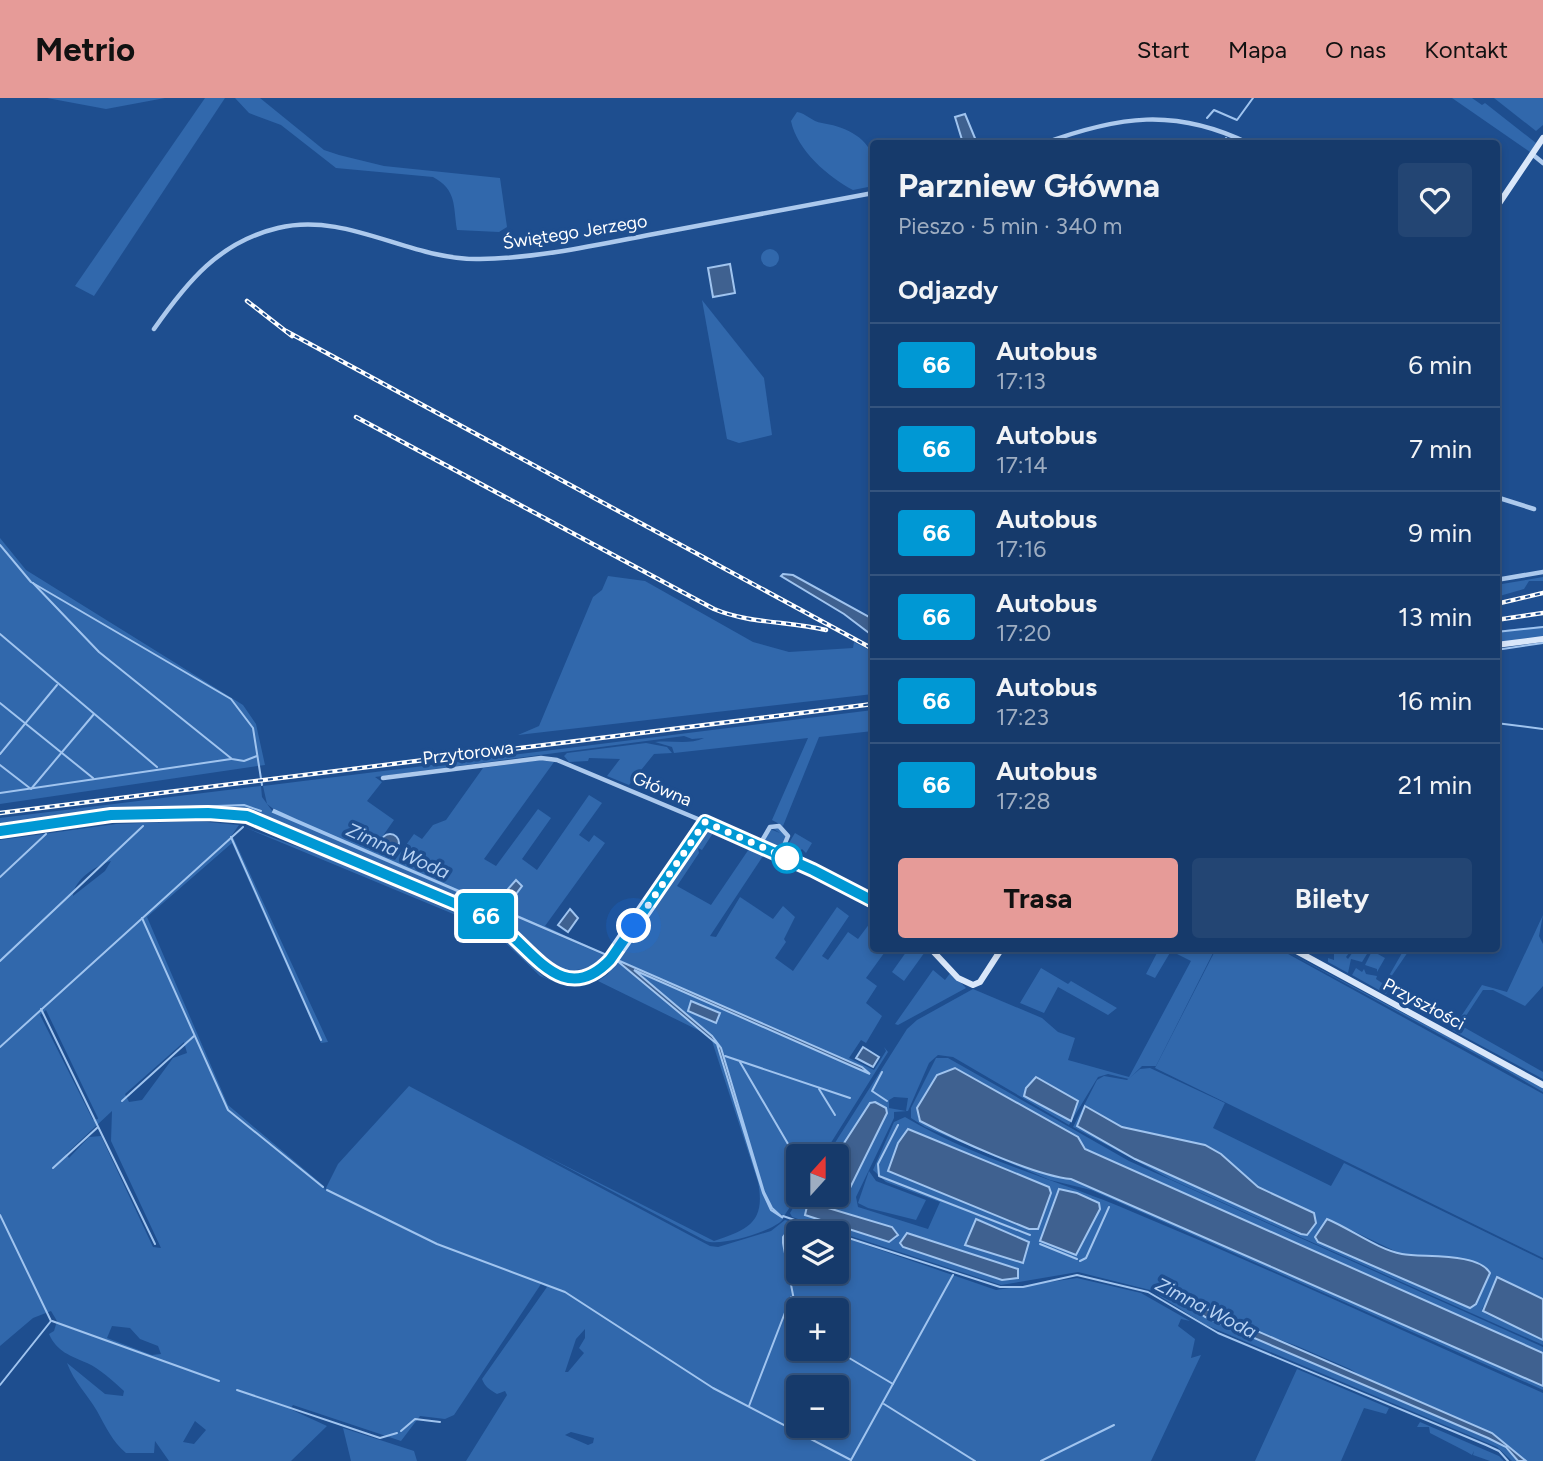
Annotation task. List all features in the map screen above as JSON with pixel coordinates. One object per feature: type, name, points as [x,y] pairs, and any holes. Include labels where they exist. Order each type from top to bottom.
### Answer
[{"type":"street","points":[[1054,140],[1103,124],[1143,118],[1197,123],[1240,140]]},
{"type":"street","points":[[1500,202],[1543,138]]},
{"type":"street","points":[[1532,154],[1543,163]]},
{"type":"street","name":"Świętego Jerzego","points":[[154,329],[185,286],[218,255],[246,239],[290,225],[338,228],[437,256],[492,259],[557,252],[870,194]]},
{"type":"street","points":[[1500,498],[1534,509]]},
{"type":"street","points":[[1500,579],[1543,572]]},
{"type":"street","points":[[1500,644],[1543,639]]},
{"type":"street","name":"Przytorowa","points":[[383,778],[541,758],[557,760]]},
{"type":"street","name":"Główna","points":[[557,760],[780,855],[870,899]]},
{"type":"street","points":[[0,831],[111,815],[208,813],[247,816],[487,917],[509,932],[542,966],[556,975],[584,977],[598,971],[611,958],[705,822]]},
{"type":"street","points":[[759,846],[770,827],[777,825],[788,836],[780,855]]},
{"type":"street","points":[[940,952],[957,977],[970,984],[980,982],[999,952]]},
{"type":"street","name":"Przyszłości","points":[[1298,952],[1543,1084]]},
{"type":"shaded area","points":[[47,98],[165,98],[106,109]]},
{"type":"shaded area","points":[[205,98],[225,98],[94,296],[75,286]]},
{"type":"shaded area","points":[[235,98],[260,98],[324,150],[339,155],[384,166],[500,178],[507,227],[499,232],[457,230],[450,193],[433,177],[336,168],[281,125],[249,113]]},
{"type":"shaded area","points":[[1452,98],[1472,98],[1482,105],[1485,103],[1536,143],[1530,152]]},
{"type":"shaded area","points":[[1494,98],[1543,98],[1543,125],[1536,131]]},
{"type":"shaded area","points":[[797,112],[818,122],[845,129],[859,138],[870,150],[870,187],[853,190],[834,178],[807,152],[794,132],[791,121]]},
{"type":"shaded area","points":[[965,114],[976,140],[962,140],[955,117]]},
{"type":"shaded area","points":[[770,249],[776,252],[779,258],[776,264],[770,267],[764,264],[761,258],[764,252]]},
{"type":"shaded area","points":[[730,264],[735,293],[713,297],[708,268]]},
{"type":"shaded area","points":[[702,300],[764,378],[772,435],[739,443],[727,439]]},
{"type":"shaded area","points":[[0,538],[26,570],[243,705],[256,724],[265,765],[0,804]]},
{"type":"shaded area","points":[[793,575],[870,617],[870,634],[844,614],[781,576]]},
{"type":"shaded area","points":[[608,576],[645,581],[753,642],[789,652],[853,648],[854,642],[870,650],[870,694],[518,735],[539,726],[593,597],[602,590]]},
{"type":"shaded area","points":[[1543,577],[1543,581],[1529,581],[1524,589],[1500,596],[1500,584]]},
{"type":"shaded area","points":[[1543,626],[1543,637],[1500,642],[1500,631]]},
{"type":"shaded area","points":[[870,710],[870,731],[819,737],[783,826],[772,820],[808,738],[674,753],[672,747],[655,742],[686,742],[704,738],[692,739],[684,736],[375,777],[382,782],[367,801],[394,820],[373,850],[395,860],[414,834],[422,839],[433,825],[446,820],[483,768],[539,760],[554,762],[484,859],[496,866],[538,809],[551,818],[522,859],[537,870],[589,795],[602,803],[579,835],[589,842],[594,835],[605,843],[545,926],[609,956],[276,811],[267,804],[263,786]]},
{"type":"shaded area","points":[[646,743],[667,747],[672,753],[654,754],[629,785],[607,776],[620,759],[589,758],[588,761],[569,762],[564,756],[567,753]]},
{"type":"shaded area","points":[[261,786],[262,797],[273,812],[608,957],[590,968],[576,970],[587,971],[597,967],[585,975],[563,975],[542,960],[513,929],[488,915],[252,815],[123,813],[0,828],[0,818]]},
{"type":"shaded area","points":[[274,810],[296,820],[609,956],[273,812]]},
{"type":"shaded area","points":[[207,816],[249,820],[245,824],[222,820],[159,820],[159,817]]},
{"type":"shaded area","points":[[114,817],[142,818],[0,837],[0,833]]},
{"type":"shaded area","points":[[252,820],[490,921],[510,935],[551,974],[569,981],[555,980],[539,971],[494,927],[248,825]]},
{"type":"shaded area","points":[[197,821],[239,825],[232,835],[328,1042],[321,1043],[232,843],[147,917],[228,1105],[324,1186],[325,1190],[338,1164],[409,1086],[710,1246],[718,1247],[771,1231],[785,1220],[788,1221],[786,1221],[786,1284],[849,1284],[849,1239],[996,1290],[1077,1278],[1141,1293],[1190,1321],[1181,1319],[1178,1326],[1195,1339],[1191,1358],[1201,1355],[1151,1461],[466,1461],[507,1395],[505,1391],[497,1394],[492,1391],[482,1379],[547,1287],[541,1284],[454,1415],[445,1419],[420,1416],[401,1441],[293,1405],[290,1409],[327,1426],[291,1461],[169,1461],[155,1441],[154,1453],[126,1453],[110,1434],[67,1363],[105,1394],[123,1396],[124,1391],[96,1368],[65,1353],[56,1345],[49,1334],[54,1331],[57,1321],[51,1311],[33,1318],[0,1346],[0,840],[116,824]],"holes":[[[111,861],[105,871],[73,896],[77,884],[87,874]],[[46,1010],[98,1119],[93,1120],[40,1015]],[[184,1042],[187,1053],[173,1058],[142,1100],[129,1102],[125,1094]],[[112,1111],[111,1141],[161,1248],[153,1247],[101,1136],[89,1137],[69,1158],[66,1154]],[[112,1326],[130,1328],[140,1339],[158,1346],[161,1354],[152,1355],[107,1338]],[[585,1329],[585,1338],[579,1348],[584,1353],[568,1372],[565,1372],[576,1339]],[[195,1421],[206,1430],[194,1444],[183,1442]],[[571,1432],[594,1438],[593,1443],[588,1445],[565,1435]]]},
{"type":"shaded area","points":[[707,826],[715,830],[702,850],[698,848],[699,853],[677,886],[711,905],[751,846],[765,853],[710,936],[716,937],[740,897],[773,919],[783,906],[795,917],[784,939],[786,942],[775,958],[793,971],[837,907],[849,916],[822,956],[828,960],[848,932],[858,939],[870,923],[870,952],[885,952],[866,978],[877,986],[866,1003],[882,1016],[866,1043],[861,1040],[849,1058],[874,1070],[886,1051],[884,1047],[888,1052],[830,1144],[786,1144],[786,1208],[789,1208],[784,1216],[773,1210],[764,1192],[721,1048],[712,1036],[650,986],[711,1037],[721,1051],[763,1193],[771,1210],[783,1219],[778,1224],[734,1240],[723,1242],[706,1241],[540,1153],[714,1241],[745,1228],[757,1215],[760,1196],[758,1182],[712,1041],[706,1034],[598,981],[608,974],[614,960],[633,971],[638,970],[657,978],[615,959]],"holes":[[[658,978],[862,1067],[870,1075],[859,1067]]]},
{"type":"shaded area","points":[[244,827],[328,858],[493,929],[544,977],[572,989],[540,976],[492,930]]},
{"type":"shaded area","points":[[772,828],[780,828],[786,837],[779,850],[763,844],[770,829],[780,833]]},
{"type":"shaded area","points":[[795,833],[812,843],[806,853],[802,849],[792,857],[784,851]]},
{"type":"shaded area","points":[[390,834],[396,837],[399,843],[396,849],[390,852],[384,849],[381,843],[384,837]]},
{"type":"shaded area","points":[[516,880],[522,886],[508,905],[501,897]]},
{"type":"shaded area","points":[[570,909],[578,918],[568,932],[558,925]]},
{"type":"shaded area","points":[[1543,915],[1539,936],[1543,944],[1543,986],[1525,1006],[1493,990],[1483,990],[1460,1025],[1543,1072],[1543,1079],[1452,1030],[1482,985],[1507,992]]},
{"type":"shaded area","points":[[906,952],[925,952],[904,981],[892,972]]},
{"type":"shaded area","points":[[1157,952],[1170,952],[1155,978],[1146,974]]},
{"type":"shaded area","points":[[1173,952],[1213,952],[1156,1066],[1142,1066],[1129,1079],[1108,1074],[1098,1077],[1069,1125],[953,1057],[938,1055],[929,1063],[908,1111],[894,1112],[894,1118],[856,1197],[858,1207],[928,1229],[940,1202],[886,1182],[873,1170],[894,1122],[905,1117],[961,1146],[1106,1201],[1543,1393],[1543,1461],[1526,1461],[1492,1433],[1374,1384],[1350,1369],[1297,1346],[1200,1310],[1200,1313],[1502,1445],[1518,1461],[1512,1461],[1497,1447],[1206,1325],[1150,1290],[1078,1272],[1001,1285],[849,1236],[849,1229],[889,1242],[897,1238],[892,1227],[828,1208],[849,1208],[849,1190],[887,1113],[881,1104],[872,1101],[844,1144],[834,1144],[907,1029],[917,1020],[973,989],[1042,1018],[1058,1032],[1075,1038],[1068,1060],[1129,1077],[1191,961]],"holes":[[[1036,1077],[1078,1101],[1071,1121],[1024,1096],[1024,1092]],[[894,1097],[908,1098],[906,1111],[889,1108],[889,1100]],[[908,1129],[1049,1187],[1029,1229],[888,1171],[898,1143]],[[1059,1190],[1094,1199],[1041,1241]],[[980,1220],[1029,1242],[1023,1263],[965,1245]]]},
{"type":"shaded area","points":[[1214,952],[1284,952],[1543,1094],[1543,1258],[1155,1068]]},
{"type":"shaded area","points":[[1288,952],[1543,1087],[1543,1092]]},
{"type":"shaded area","points":[[1334,952],[1350,952],[1346,957],[1348,959],[1353,952],[1368,952],[1362,962],[1351,959],[1348,973],[1328,962],[1328,958],[1334,960]]},
{"type":"shaded area","points":[[1372,952],[1377,952],[1385,958],[1377,972],[1377,969],[1365,965]]},
{"type":"shaded area","points":[[1400,952],[1408,952],[1384,987],[1388,990],[1386,994],[1352,975],[1356,968],[1362,972],[1364,969],[1366,974],[1377,976],[1376,979],[1382,983],[1386,981],[1402,953]]},
{"type":"shaded area","points":[[615,959],[862,1067],[870,1074],[634,970],[712,1036],[721,1048],[764,1192],[772,1208],[783,1218],[771,1210],[763,1193],[717,1044]]},
{"type":"shaded area","points":[[1041,968],[1068,984],[1071,981],[1117,1008],[1108,1015],[1058,987],[1044,1013],[1020,1003]]},
{"type":"shaded area","points":[[933,970],[945,980],[951,972],[966,988],[898,1025],[895,1024]]},
{"type":"shaded area","points":[[601,971],[603,975],[584,982],[575,981],[587,979]]},
{"type":"shaded area","points":[[691,1001],[720,1013],[716,1023],[688,1011]]},
{"type":"shaded area","points":[[863,1047],[879,1057],[873,1067],[856,1058]]},
{"type":"shaded area","points":[[936,1058],[948,1058],[1129,1161],[1543,1347],[1543,1353],[1085,1149],[1078,1137],[955,1068],[940,1075],[929,1087],[919,1110],[918,1118],[922,1122],[1015,1164],[1071,1179],[1543,1386],[1543,1390],[1091,1190],[1050,1180],[925,1127],[911,1118],[911,1108]]},
{"type":"shaded area","points":[[955,1068],[1078,1137],[1085,1149],[1543,1353],[1543,1386],[1071,1179],[1017,1164],[920,1121],[917,1108],[937,1075]]},
{"type":"shaded area","points":[[1150,1068],[1225,1103],[1213,1128],[1331,1186],[1344,1163],[1543,1260],[1543,1299],[1500,1277],[1482,1309],[1486,1314],[1543,1340],[1543,1345],[1170,1179],[1073,1127],[1097,1080],[1104,1076],[1127,1080],[1140,1069]],"holes":[[[1086,1107],[1122,1127],[1212,1148],[1258,1187],[1314,1213],[1316,1223],[1307,1235],[1301,1234],[1135,1159],[1077,1126]],[[1328,1219],[1401,1254],[1453,1257],[1490,1271],[1470,1308],[1419,1285]]]},
{"type":"shaded area","points":[[1036,1077],[1078,1101],[1071,1121],[1024,1096],[1026,1088]]},
{"type":"shaded area","points":[[875,1102],[886,1108],[887,1113],[849,1190],[849,1144],[843,1144],[870,1103]]},
{"type":"shaded area","points":[[1085,1106],[1122,1127],[1205,1145],[1221,1154],[1258,1187],[1314,1213],[1316,1223],[1307,1235],[1301,1234],[1135,1159],[1077,1126]]},
{"type":"shaded area","points":[[908,1129],[1049,1187],[1051,1193],[1038,1229],[1029,1229],[888,1171],[898,1143]]},
{"type":"shaded area","points":[[869,1171],[876,1181],[926,1200],[916,1220],[858,1203]]},
{"type":"shaded area","points":[[1059,1189],[1077,1193],[1099,1203],[1100,1209],[1076,1255],[1040,1241]]},
{"type":"shaded area","points":[[793,1208],[807,1208],[805,1215],[824,1221],[804,1221],[792,1217],[790,1213]]},
{"type":"shaded area","points":[[807,1208],[828,1208],[892,1227],[898,1235],[889,1242],[849,1229],[849,1221],[824,1221],[805,1215]]},
{"type":"shaded area","points":[[976,1219],[1029,1242],[1023,1263],[965,1245]]},
{"type":"shaded area","points":[[1327,1219],[1402,1254],[1462,1259],[1484,1266],[1490,1273],[1476,1304],[1470,1308],[1318,1242],[1315,1237]]},
{"type":"shaded area","points":[[907,1233],[1018,1269],[1018,1278],[1002,1280],[903,1247],[900,1243]]},
{"type":"shaded area","points":[[1497,1277],[1543,1299],[1543,1340],[1483,1311]]},
{"type":"shaded area","points":[[1204,1308],[1492,1433],[1526,1461],[1518,1461],[1506,1447],[1488,1438],[1205,1317],[1200,1313]]},
{"type":"shaded area","points":[[1297,1369],[1389,1408],[1386,1414],[1364,1408],[1341,1461],[1255,1461]]},
{"type":"shaded area","points":[[1420,1422],[1499,1456],[1504,1461],[1490,1461],[1473,1455],[1474,1451],[1472,1455],[1430,1433],[1429,1427],[1417,1427]]},
{"type":"shaded area","points":[[343,1428],[414,1451],[417,1461],[351,1461]]},
{"type":"waterway","points":[[1207,118],[1214,110],[1237,120],[1253,98]]},
{"type":"waterway","name":"Zimna Woda","points":[[0,545],[31,582],[231,699],[253,728],[262,785]]},
{"type":"waterway","points":[[33,583],[99,652],[232,759],[244,761],[257,756]]},
{"type":"waterway","points":[[1500,632],[1543,627]]},
{"type":"waterway","points":[[0,634],[157,767]]},
{"type":"waterway","points":[[1500,649],[1543,643]]},
{"type":"waterway","points":[[0,754],[57,685]]},
{"type":"waterway","points":[[0,703],[93,778]]},
{"type":"waterway","points":[[0,765],[31,789],[94,714]]},
{"type":"waterway","points":[[1500,724],[1543,729]]},
{"type":"waterway","points":[[0,793],[231,759]]},
{"type":"waterway","points":[[0,825],[110,810],[244,805],[261,811]]},
{"type":"waterway","points":[[52,828],[141,818]]},
{"type":"waterway","points":[[160,818],[244,820],[282,834]]},
{"type":"waterway","points":[[0,961],[143,826]]},
{"type":"waterway","points":[[0,1047],[243,827]]},
{"type":"waterway","points":[[0,877],[46,834]]},
{"type":"waterway","points":[[231,837],[321,1040]]},
{"type":"waterway","points":[[348,862],[479,918]]},
{"type":"waterway","points":[[142,918],[228,1110],[323,1187]]},
{"type":"waterway","points":[[41,1009],[155,1244]]},
{"type":"waterway","points":[[122,1101],[194,1036]]},
{"type":"waterway","points":[[725,1056],[850,1098]]},
{"type":"waterway","points":[[740,1062],[788,1144]]},
{"type":"waterway","points":[[882,1072],[872,1091],[887,1101]]},
{"type":"waterway","points":[[819,1089],[835,1115]]},
{"type":"waterway","points":[[898,1125],[878,1164],[879,1176],[1030,1235]]},
{"type":"waterway","points":[[53,1168],[98,1127]]},
{"type":"waterway","points":[[327,1190],[437,1244],[565,1292],[713,1388],[851,1460]]},
{"type":"waterway","points":[[1080,1261],[1086,1258],[1109,1207]]},
{"type":"waterway","points":[[0,1215],[51,1321],[0,1385]]},
{"type":"waterway","name":"Zimna Woda","points":[[783,1216],[797,1221]]},
{"type":"waterway","points":[[786,1233],[783,1237],[786,1259]]},
{"type":"waterway","name":"Zimna Woda","points":[[849,1238],[1000,1287],[1023,1287],[1077,1275],[1148,1292],[1218,1333],[1486,1445],[1499,1451],[1508,1461]]},
{"type":"waterway","points":[[1040,1244],[1077,1259]]},
{"type":"waterway","points":[[851,1460],[953,1275]]},
{"type":"waterway","points":[[791,1284],[794,1298]]},
{"type":"waterway","points":[[749,1406],[791,1297]]},
{"type":"waterway","points":[[52,1321],[219,1381]]},
{"type":"waterway","points":[[849,1358],[893,1384]]},
{"type":"waterway","points":[[237,1390],[380,1438],[397,1433]]},
{"type":"waterway","points":[[884,1404],[975,1461]]},
{"type":"waterway","points":[[401,1431],[415,1419],[440,1422]]},
{"type":"waterway","points":[[1041,1461],[1114,1425]]},
{"type":"railway","points":[[247,301],[292,336]]},
{"type":"railway","points":[[286,331],[870,647]]},
{"type":"railway","points":[[356,417],[714,609],[756,620],[826,630]]},
{"type":"railway","points":[[1500,603],[1543,593]]},
{"type":"railway","points":[[1500,619],[1543,613]]},
{"type":"railway","points":[[0,813],[870,704]]},
{"type":"bus line","name":"66","points":[[0,831],[111,815],[208,813],[252,817],[487,917],[509,932],[546,969],[556,975],[570,978],[593,974],[610,960],[705,822],[813,870],[870,899]]},
{"type":"route","points":[[634,926],[705,822],[787,858]]}]
